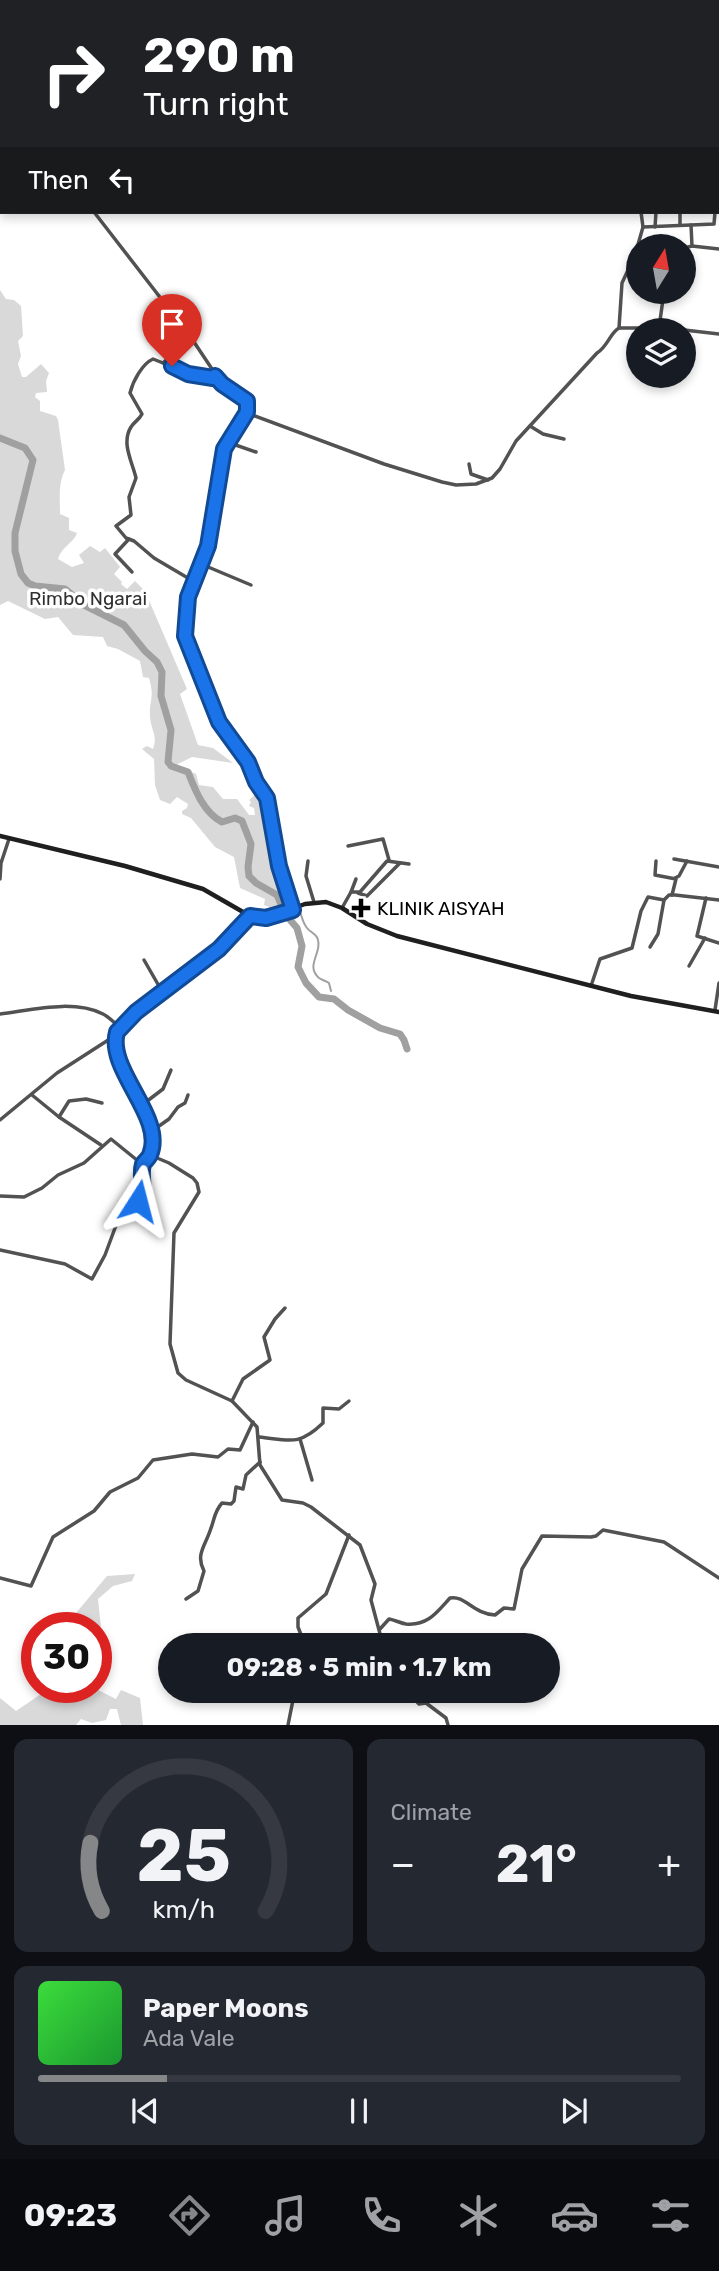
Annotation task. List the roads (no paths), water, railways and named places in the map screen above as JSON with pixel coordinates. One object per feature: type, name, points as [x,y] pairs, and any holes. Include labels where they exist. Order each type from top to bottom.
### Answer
[{"type":"main road","points":[[0,836],[203,888],[250,916],[269,917],[313,902],[326,902],[342,908],[367,924],[397,936],[631,996],[717,1011]]},
{"type":"street","points":[[96,214],[190,337],[215,376],[247,401],[247,412],[227,442],[208,546],[193,581],[185,611],[185,636],[219,722],[248,762],[256,782],[267,798],[279,866],[293,910]]},
{"type":"street","points":[[641,214],[641,234]]},
{"type":"street","points":[[655,227],[656,214]]},
{"type":"street","points":[[680,214],[680,225]]},
{"type":"street","points":[[643,228],[714,224],[715,214]]},
{"type":"street","points":[[691,225],[691,234]]},
{"type":"street","points":[[696,246],[719,249]]},
{"type":"street","points":[[619,328],[622,283],[626,275]]},
{"type":"street","points":[[247,412],[384,464],[442,482],[456,485],[488,480],[500,469],[516,441],[597,353],[605,348],[615,331],[626,328]]},
{"type":"street","points":[[696,332],[719,334]]},
{"type":"street","points":[[163,363],[190,337]]},
{"type":"street","points":[[193,581],[154,558],[116,526],[131,515],[129,497],[136,478],[126,439],[142,414],[130,393],[147,361],[153,359],[188,374],[213,378],[215,376]]},
{"type":"street","points":[[530,426],[564,439]]},
{"type":"street","points":[[227,442],[256,452]]},
{"type":"street","points":[[469,464],[471,474],[488,480]]},
{"type":"street","points":[[130,539],[115,554],[132,572]]},
{"type":"street","points":[[201,564],[251,585]]},
{"type":"street","points":[[0,879],[1,863],[9,839]]},
{"type":"street","points":[[348,846],[383,839],[389,860]]},
{"type":"street","points":[[674,859],[719,867]]},
{"type":"street","points":[[389,860],[410,864]]},
{"type":"street","points":[[358,893],[389,860]]},
{"type":"street","points":[[307,861],[306,876],[313,902]]},
{"type":"street","points":[[656,861],[655,875],[675,878],[679,876],[687,861]]},
{"type":"street","points":[[351,892],[367,896],[400,863]]},
{"type":"street","points":[[672,895],[677,881],[675,878]]},
{"type":"street","points":[[342,908],[356,879]]},
{"type":"street","points":[[591,986],[600,959],[632,948],[641,911],[648,897],[664,900],[672,895],[719,900]]},
{"type":"street","points":[[706,898],[696,934],[719,943]]},
{"type":"street","points":[[650,947],[658,934],[664,900]]},
{"type":"street","points":[[0,1120],[57,1073],[116,1035],[136,1012],[219,949],[250,916]]},
{"type":"street","points":[[689,966],[705,938]]},
{"type":"street","points":[[144,960],[163,993]]},
{"type":"street","points":[[717,1011],[719,983]]},
{"type":"street","points":[[0,1014],[71,1006],[101,1013],[120,1028]]},
{"type":"street","points":[[0,1250],[65,1265],[92,1279],[105,1255],[118,1220],[142,1196],[143,1165],[150,1155],[151,1132],[142,1105],[119,1063],[116,1035]]},
{"type":"street","points":[[142,1105],[163,1089],[171,1070]]},
{"type":"street","points":[[32,1095],[59,1117],[102,1145]]},
{"type":"street","points":[[151,1132],[169,1119],[177,1107],[185,1103],[188,1095]]},
{"type":"street","points":[[59,1117],[69,1101],[86,1099],[102,1103]]},
{"type":"street","points":[[0,1196],[23,1197],[42,1188],[58,1175],[84,1163],[102,1145],[113,1139],[143,1165]]},
{"type":"street","points":[[150,1155],[186,1172],[197,1184],[199,1192],[174,1233],[170,1344],[178,1373],[186,1380],[232,1401],[253,1422],[259,1437],[260,1462],[282,1500],[303,1503],[360,1545],[375,1584],[371,1600],[381,1633]]},
{"type":"street","points":[[232,1401],[243,1379],[270,1360],[264,1337],[285,1308]]},
{"type":"street","points":[[259,1437],[284,1442],[300,1439],[323,1423],[323,1408],[342,1408],[349,1401]]},
{"type":"street","points":[[0,1578],[31,1586],[48,1544],[57,1534],[92,1512],[110,1492],[138,1478],[153,1460],[192,1454],[218,1457],[228,1449],[240,1450],[253,1422]]},
{"type":"street","points":[[300,1439],[312,1480]]},
{"type":"street","points":[[186,1599],[198,1591],[204,1571],[199,1562],[200,1553],[212,1528],[214,1512],[222,1503],[230,1504],[234,1501],[236,1487],[243,1489],[246,1475],[260,1462]]},
{"type":"street","points":[[380,1629],[389,1619],[410,1624],[426,1621],[437,1614],[450,1598],[456,1596],[485,1615],[495,1615],[504,1608],[514,1609],[522,1569],[542,1535],[590,1537],[603,1530],[662,1542],[719,1578]]},
{"type":"street","points":[[300,1633],[298,1618],[326,1594],[349,1535]]},
{"type":"street","points":[[288,1725],[292,1703]]},
{"type":"street","points":[[426,1703],[446,1718],[448,1725]]},
{"type":"waterway","points":[[0,438],[25,448],[33,460],[15,533],[15,551],[21,574],[28,583],[35,586],[65,589],[84,605],[124,625],[157,662],[162,672],[161,696],[171,730],[168,762],[171,766],[188,772],[201,800],[216,818],[222,822],[235,818],[242,821],[251,844],[249,876],[277,895],[285,914],[297,928],[302,946],[298,967],[306,983],[319,997],[334,999],[380,1028],[400,1034],[407,1049]]},
{"type":"waterway","points":[[300,912],[306,926],[318,940],[313,969],[319,978],[329,983],[331,991]]},
{"type":"place","name":"KLINIK AISYAH","points":[[361,908]]},
{"type":"park label","name":"Rimbo Ngarai","points":[[88,598]]}]
